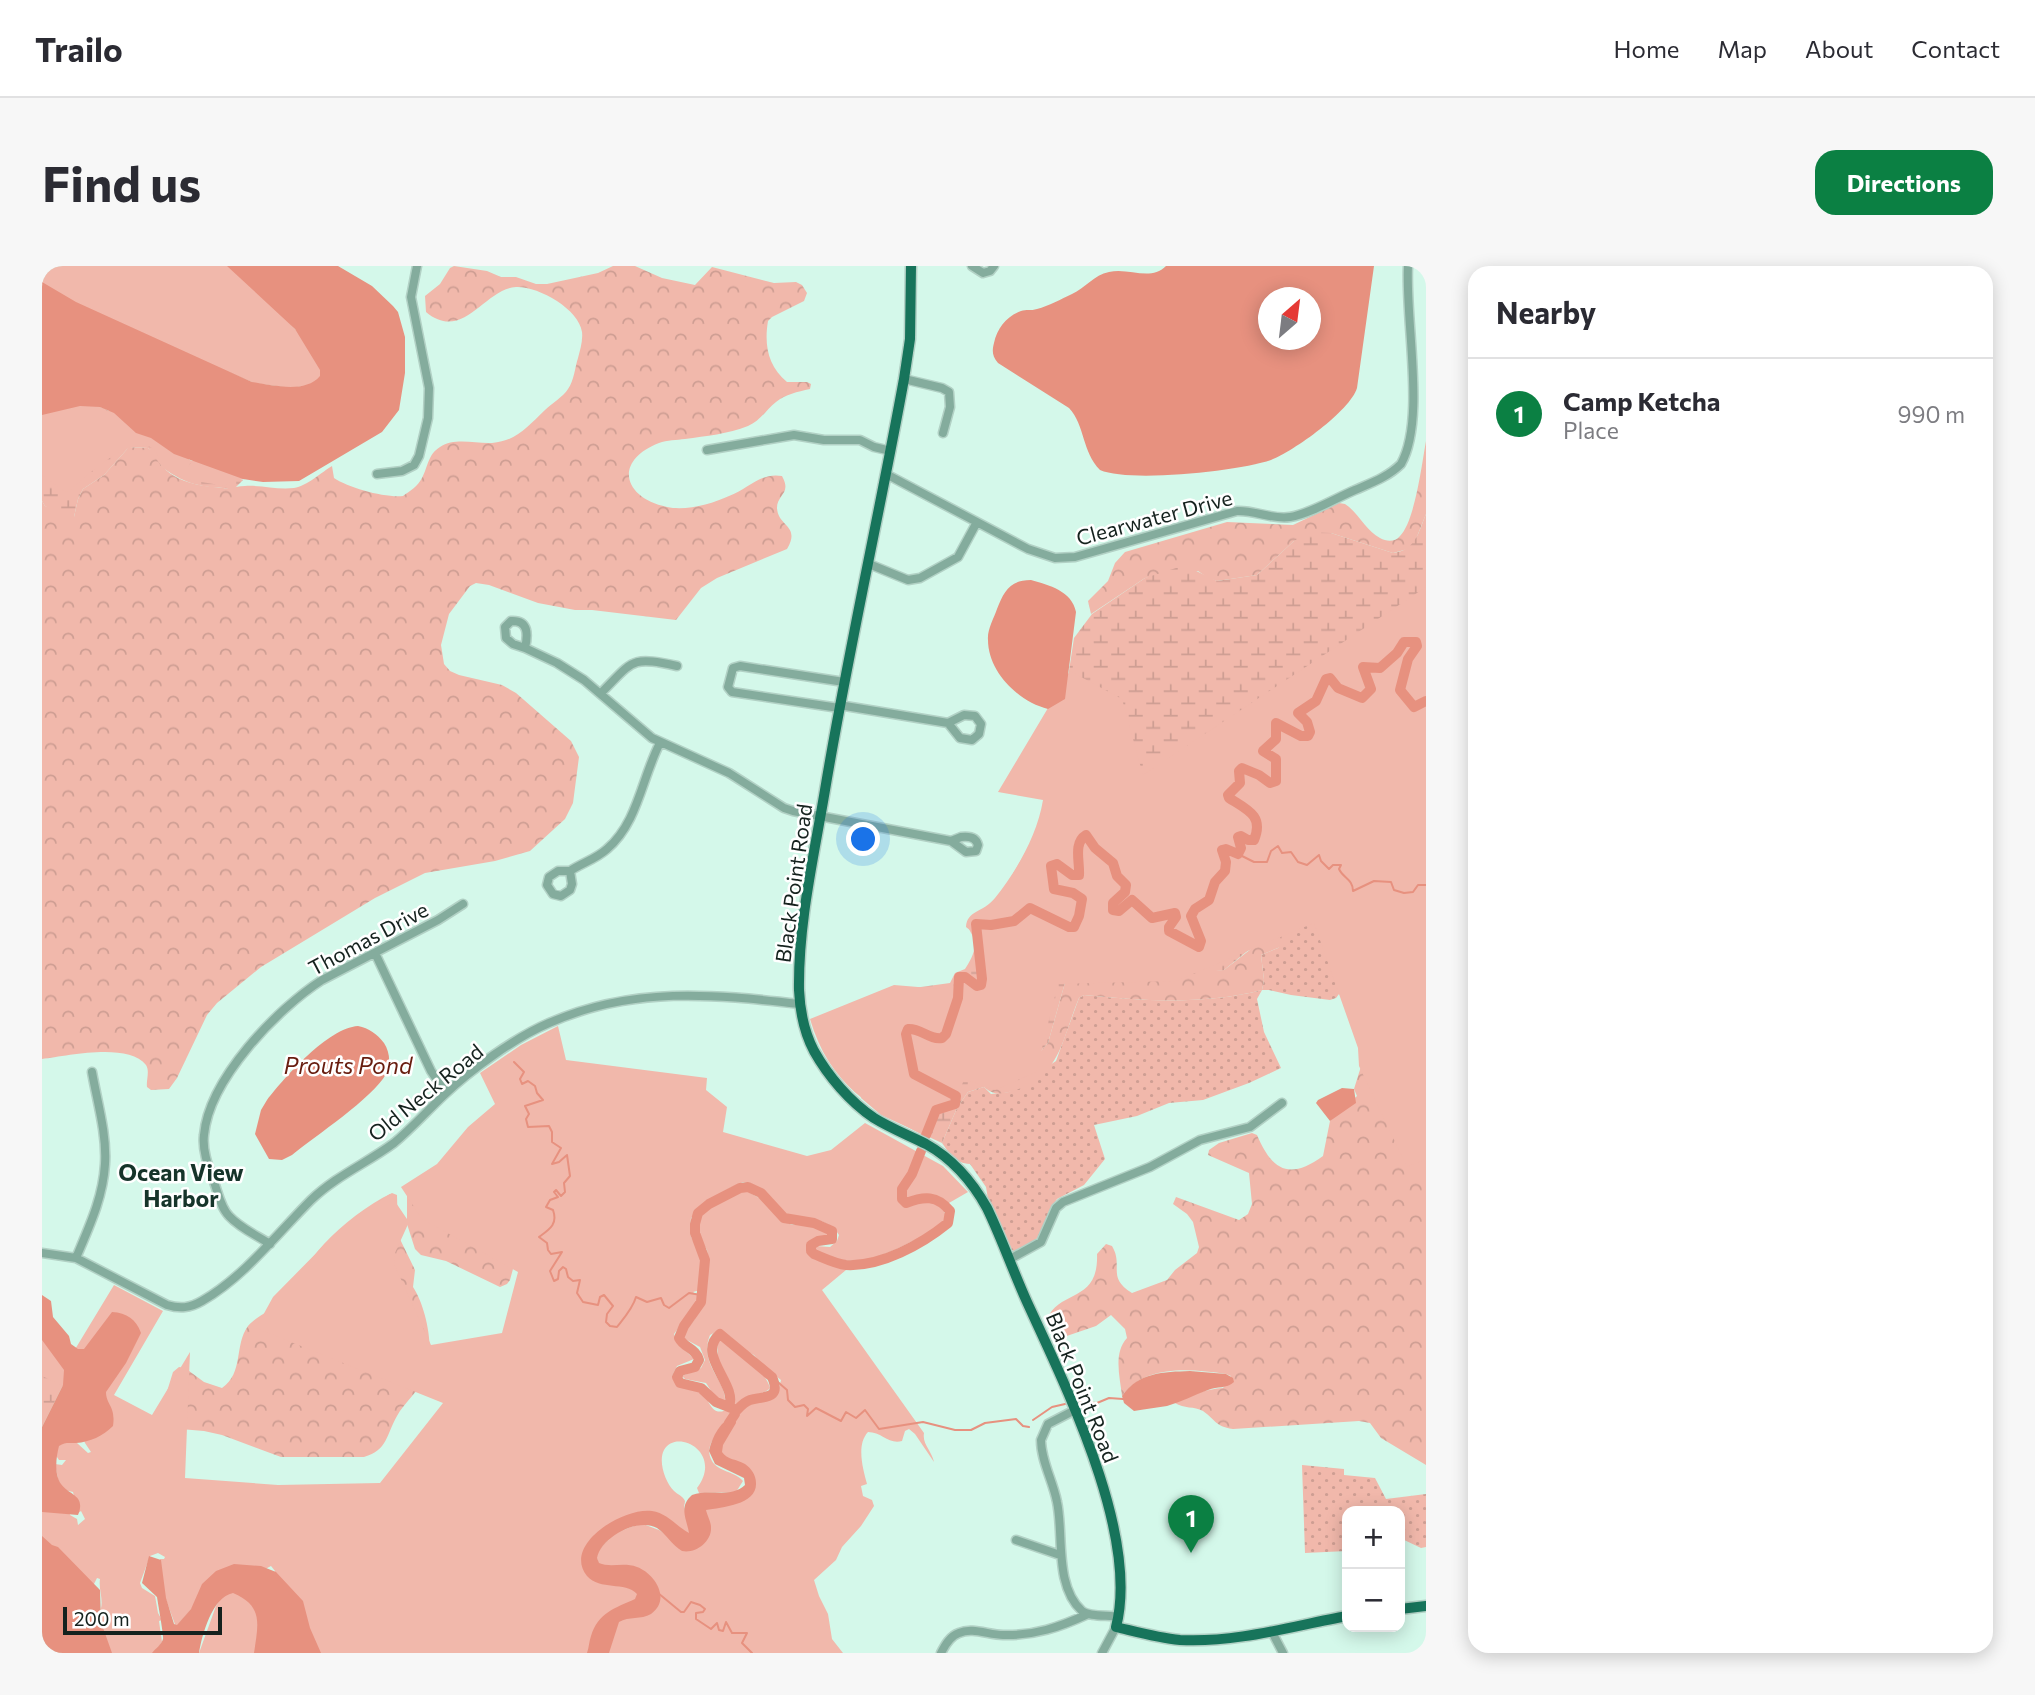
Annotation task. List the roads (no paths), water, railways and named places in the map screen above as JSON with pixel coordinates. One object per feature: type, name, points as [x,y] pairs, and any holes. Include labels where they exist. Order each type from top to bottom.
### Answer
[{"type":"main road","name":"Black Point Road","points":[[911,266],[909,339],[904,379],[820,816],[803,922],[800,1004],[808,1039],[837,1084],[872,1117],[928,1146],[958,1168],[983,1201],[1075,1410],[1102,1483],[1120,1572],[1117,1622]]},
{"type":"main road","points":[[1405,1608],[1426,1606]]},
{"type":"main road","points":[[1117,1622],[1154,1636],[1180,1640],[1228,1638],[1272,1632],[1342,1617]]},
{"type":"street","points":[[377,474],[402,471],[414,465],[419,456],[428,418],[429,388],[411,297],[417,266]]},
{"type":"street","points":[[972,266],[983,273],[994,266]]},
{"type":"street","name":"Clearwater Drive","points":[[886,474],[1037,553],[1055,558],[1075,557],[1237,511],[1276,517],[1295,516],[1390,473],[1412,449],[1422,419],[1408,266]]},
{"type":"street","points":[[904,379],[949,392],[950,407],[943,433]]},
{"type":"street","points":[[707,450],[799,435],[824,440],[860,440],[891,451]]},
{"type":"street","points":[[869,564],[906,579],[920,578],[958,556],[976,522]]},
{"type":"street","points":[[525,648],[573,672],[601,692],[636,726],[660,743],[729,773],[784,808],[951,841]]},
{"type":"street","points":[[601,692],[622,671],[637,662],[677,666]]},
{"type":"street","points":[[666,674],[668,664]]},
{"type":"street","points":[[844,682],[740,666],[733,668],[728,687],[732,692],[948,723]]},
{"type":"street","points":[[570,871],[600,855],[619,837],[660,743]]},
{"type":"street","name":"Thomas Drive","points":[[270,1244],[234,1220],[224,1209],[211,1175],[204,1143],[209,1115],[232,1067],[294,1001],[322,980],[438,920],[463,904]]},
{"type":"street","points":[[375,953],[431,1071],[446,1093]]},
{"type":"street","name":"Old Neck Road","points":[[42,1253],[76,1258],[158,1301],[176,1308],[185,1308],[207,1298],[270,1244],[326,1187],[392,1144],[446,1093],[540,1027],[605,1005],[643,998],[697,994],[800,1004]]},
{"type":"street","points":[[76,1258],[96,1209],[105,1161],[92,1072]]},
{"type":"street","points":[[1010,1259],[1041,1242],[1056,1208],[1063,1202],[1150,1167],[1200,1140],[1250,1126],[1282,1103]]},
{"type":"street","points":[[1075,1410],[1048,1424],[1041,1440],[1058,1504],[1060,1555],[1070,1591],[1082,1611],[1117,1622]]},
{"type":"street","points":[[1016,1540],[1060,1555]]},
{"type":"street","points":[[941,1653],[951,1638],[960,1632],[1004,1635],[1039,1632],[1066,1625],[1088,1614]]},
{"type":"street","name":"Black Point Road","points":[[1102,1653],[1117,1622]]},
{"type":"street","points":[[1272,1632],[1283,1653]]},
{"type":"water","points":[[227,266],[338,266],[372,286],[393,306],[398,312],[405,337],[405,373],[399,410],[382,432],[299,481],[263,482],[243,479],[174,454],[151,438],[136,433],[114,413],[100,407],[80,406],[42,415],[42,282],[76,302],[252,382],[297,387],[314,382],[320,376],[320,370],[295,329]]},
{"type":"water","points":[[1166,266],[1374,266],[1357,388],[1352,397],[1333,419],[1293,448],[1271,460],[1235,468],[1185,474],[1135,475],[1100,470],[1090,455],[1078,422],[1069,408],[998,363],[993,353],[995,338],[1003,323],[1016,313],[1050,304],[1104,274],[1117,271],[1153,273]]},
{"type":"water","points":[[1031,580],[1065,594],[1076,612],[1065,699],[1048,709],[1016,693],[999,674],[989,652],[989,632],[1002,597],[1013,584]]},
{"type":"water","name":"Prouts Pond","points":[[358,1026],[366,1028],[384,1043],[389,1058],[386,1074],[357,1105],[292,1155],[282,1160],[269,1159],[255,1134],[261,1110],[267,1100],[321,1044],[346,1029]]},
{"type":"water","points":[[1342,1088],[1354,1089],[1356,1103],[1330,1121],[1316,1103]]},
{"type":"water","points":[[42,1295],[51,1301],[53,1317],[69,1336],[71,1344],[78,1349],[84,1349],[112,1312],[130,1318],[141,1333],[126,1363],[106,1392],[113,1414],[113,1426],[91,1440],[59,1446],[57,1475],[61,1484],[79,1500],[78,1515],[42,1512],[42,1427],[63,1385],[64,1370],[42,1340]]},
{"type":"water","points":[[1190,1371],[1226,1374],[1233,1378],[1234,1382],[1167,1406],[1134,1411],[1124,1403],[1122,1396],[1144,1378],[1161,1373]]},
{"type":"water","points":[[735,1414],[736,1423],[723,1445],[722,1452],[751,1470],[756,1480],[755,1490],[751,1496],[737,1504],[706,1510],[711,1525],[709,1538],[702,1546],[692,1551],[682,1551],[660,1530],[649,1525],[621,1531],[605,1543],[597,1558],[599,1563],[632,1566],[643,1570],[658,1587],[660,1601],[651,1614],[619,1622],[609,1653],[587,1653],[598,1622],[608,1612],[635,1599],[637,1594],[626,1588],[592,1581],[587,1576],[581,1564],[589,1541],[599,1530],[612,1522],[640,1511],[662,1514],[689,1533],[684,1509],[692,1495],[733,1491],[745,1485],[744,1478],[715,1464],[709,1451],[718,1430]]},
{"type":"water","points":[[42,1536],[58,1547],[100,1590],[101,1622],[112,1653],[42,1653]]},
{"type":"water","points":[[149,1556],[161,1560],[166,1598],[174,1624],[177,1625],[191,1609],[202,1584],[216,1571],[234,1564],[261,1566],[276,1572],[303,1601],[310,1628],[321,1653],[254,1653],[257,1617],[250,1604],[233,1593],[226,1596],[214,1609],[199,1653],[152,1653],[163,1637],[157,1597],[142,1583]]},
{"type":"waterway","points":[[926,1135],[936,1110],[955,1104],[956,1096],[914,1074],[906,1034],[908,1029],[913,1029],[942,1038],[946,1034],[958,998],[959,977],[965,977],[977,986],[981,985],[976,924],[991,925],[1014,921],[1030,908],[1074,927],[1082,899],[1073,893],[1054,889],[1051,866],[1057,864],[1072,875],[1079,875],[1078,848],[1086,835],[1095,848],[1113,863],[1117,876],[1126,885],[1125,892],[1113,903],[1113,910],[1119,911],[1132,900],[1152,918],[1175,913],[1176,917],[1169,931],[1199,947],[1201,941],[1191,916],[1195,909],[1209,900],[1215,882],[1225,871],[1226,862],[1222,850],[1238,854],[1241,848],[1238,837],[1254,840],[1257,832],[1252,814],[1228,795],[1240,783],[1239,771],[1242,768],[1270,783],[1276,781],[1276,759],[1263,751],[1276,739],[1276,723],[1301,736],[1308,736],[1310,732],[1307,722],[1298,713],[1316,701],[1326,679],[1330,678],[1338,688],[1362,698],[1371,689],[1363,667],[1380,668],[1397,653],[1404,642],[1416,642],[1417,646],[1408,659],[1400,690],[1414,707],[1426,701]]},
{"type":"waterway","points":[[1238,854],[1254,862],[1267,862],[1271,851],[1278,846],[1282,853],[1291,852],[1298,862],[1307,865],[1319,855],[1329,869],[1333,865],[1341,865],[1339,869],[1353,891],[1374,881],[1391,882],[1394,890],[1404,893],[1413,892],[1418,885],[1426,885]]},
{"type":"waterway","points":[[514,1062],[524,1072],[520,1079],[522,1084],[528,1081],[535,1086],[543,1100],[525,1106],[529,1114],[526,1119],[528,1127],[549,1126],[552,1142],[561,1148],[552,1164],[567,1155],[570,1176],[564,1183],[565,1192],[561,1196],[556,1190],[554,1192],[558,1197],[550,1200],[546,1207],[553,1210],[554,1223],[539,1237],[547,1243],[551,1254],[562,1252],[550,1271],[554,1281],[558,1279],[559,1271],[563,1267],[573,1281],[580,1280],[577,1293],[583,1302],[598,1305],[600,1297],[604,1295],[613,1306],[607,1314],[606,1322],[617,1327],[631,1309],[636,1297],[647,1302],[661,1298],[669,1308],[689,1293],[701,1295]]},
{"type":"waterway","points":[[729,1423],[735,1414],[734,1409],[716,1402],[701,1388],[680,1383],[677,1377],[680,1371],[695,1367],[699,1360],[679,1338],[701,1302],[705,1260],[695,1233],[698,1213],[709,1204],[740,1188],[748,1187],[761,1193],[784,1218],[814,1223],[832,1231],[832,1239],[811,1245],[814,1254],[846,1265],[873,1262],[914,1246],[948,1223],[950,1211],[940,1202],[924,1198],[906,1203],[902,1199],[902,1189],[912,1174],[921,1151]]},
{"type":"waterway","points":[[729,1406],[728,1389],[712,1351],[720,1334],[772,1377],[774,1384],[775,1390],[770,1396],[748,1401],[736,1411]]},
{"type":"waterway","points":[[772,1377],[787,1390],[788,1400],[795,1407],[804,1405],[808,1409],[807,1416],[816,1408],[841,1421],[846,1412],[856,1418],[865,1410],[879,1429],[923,1422],[955,1430],[971,1430],[985,1423],[1016,1419],[1023,1426],[1029,1427]]},
{"type":"waterway","points":[[1079,1402],[1097,1403],[1109,1398],[1123,1399]]},
{"type":"waterway","points":[[1033,1420],[1052,1407],[1065,1404]]},
{"type":"waterway","points":[[658,1593],[681,1612],[684,1612],[691,1602],[700,1605],[705,1609],[696,1613],[696,1619],[711,1629],[717,1623],[719,1630],[723,1631],[726,1622],[732,1633],[747,1633],[742,1643],[752,1653]]},
{"type":"place","name":"Camp Ketcha","points":[[1191,1553]]},
{"type":"district","name":"Ocean View Harbor","points":[[181,1185]]}]
